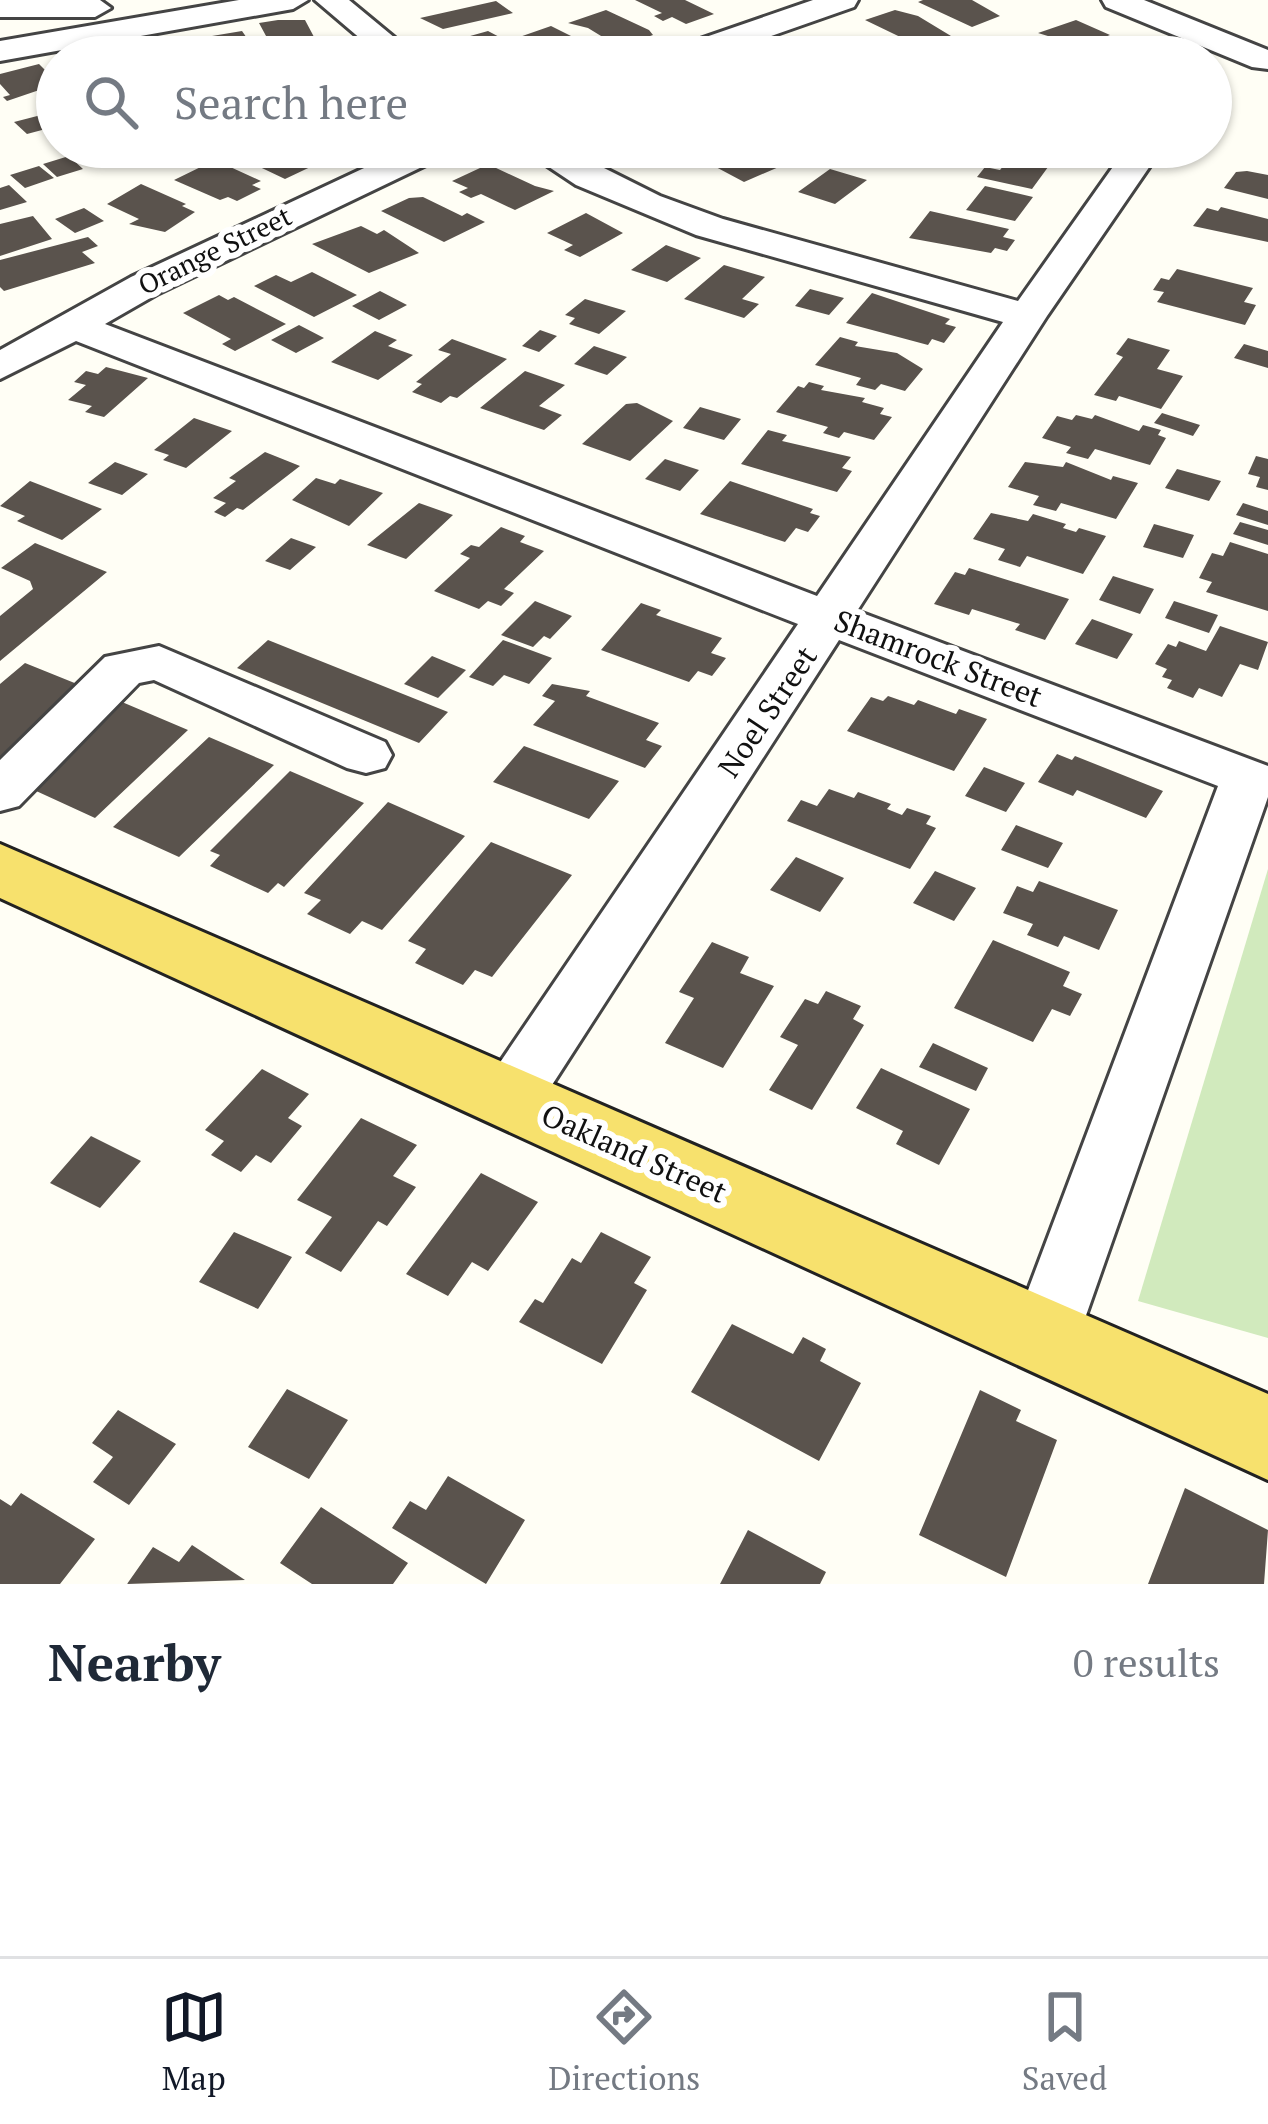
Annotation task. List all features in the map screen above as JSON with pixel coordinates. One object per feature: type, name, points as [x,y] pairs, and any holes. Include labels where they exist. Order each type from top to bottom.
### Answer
[{"type":"main road","name":"Oakland Street","points":[[0,869],[1268,1438]]},
{"type":"street","points":[[84,36],[293,0]]},
{"type":"street","points":[[330,0],[375,36]]},
{"type":"street","points":[[754,0],[787,20]]},
{"type":"street","points":[[741,36],[843,0]]},
{"type":"street","points":[[1117,0],[1206,36]]},
{"type":"street","points":[[0,8],[229,10]]},
{"type":"street","points":[[0,51],[36,45]]},
{"type":"street","points":[[1232,46],[1266,60]]},
{"type":"street","points":[[1232,74],[1266,60]]},
{"type":"street","name":"Orange Street","points":[[0,367],[73,323],[393,168]]},
{"type":"street","points":[[573,168],[704,222],[1027,316]]},
{"type":"street","name":"Noel Street","points":[[510,1098],[1027,316],[1130,168]]},
{"type":"street","name":"Shamrock Street","points":[[73,323],[139,355],[831,617],[1258,755],[1045,1338]]},
{"type":"street","points":[[0,792],[123,670],[143,663],[159,663],[366,755]]},
{"type":"green space","points":[[1268,869],[1268,1338],[1138,1301]]},
{"type":"building","points":[[635,0],[685,0],[714,14],[686,24],[672,17],[663,21],[654,16],[662,13]]},
{"type":"building","points":[[972,0],[1000,16],[972,27],[918,2]]},
{"type":"building","points":[[496,1],[513,13],[443,29],[420,18]]},
{"type":"building","points":[[606,10],[653,35],[601,36],[568,23]]},
{"type":"building","points":[[895,10],[918,16],[951,36],[898,36],[865,20]]},
{"type":"building","points":[[305,20],[313,36],[266,36],[259,23]]},
{"type":"building","points":[[1076,20],[1110,35],[1048,36],[1038,33]]},
{"type":"building","points":[[551,26],[571,36],[522,36]]},
{"type":"building","points":[[36,65],[36,91],[7,101],[3,97],[10,95],[0,84],[0,74]]},
{"type":"building","points":[[36,116],[36,132],[27,134],[14,122]]},
{"type":"building","points":[[36,167],[54,178],[25,188],[10,175]]},
{"type":"building","points":[[47,168],[83,169],[57,177]]},
{"type":"building","points":[[199,168],[233,168],[261,181],[252,185],[261,189],[237,201],[220,200],[174,180]]},
{"type":"building","points":[[262,168],[308,168],[285,179]]},
{"type":"building","points":[[480,168],[496,168],[554,191],[515,210],[481,194],[471,198],[459,192],[468,188],[452,181]]},
{"type":"building","points":[[718,168],[776,168],[744,182]]},
{"type":"building","points":[[984,168],[1047,168],[1032,189],[977,177]]},
{"type":"building","points":[[830,169],[867,180],[835,204],[798,192]]},
{"type":"building","points":[[1236,172],[1268,175],[1268,199],[1224,188]]},
{"type":"building","points":[[141,184],[195,212],[165,232],[129,224],[139,219],[107,204]]},
{"type":"building","points":[[9,185],[27,202],[0,210],[0,188]]},
{"type":"building","points":[[985,186],[1033,197],[1015,221],[966,210]]},
{"type":"building","points":[[423,197],[485,222],[444,242],[381,211]]},
{"type":"building","points":[[1221,207],[1268,219],[1268,242],[1193,226],[1207,208],[1218,211]]},
{"type":"building","points":[[84,208],[104,221],[75,233],[55,219]]},
{"type":"building","points":[[930,211],[1009,229],[1003,237],[1015,240],[1007,251],[995,248],[991,253],[909,238]]},
{"type":"building","points":[[586,213],[623,233],[580,257],[564,250],[573,245],[547,233]]},
{"type":"building","points":[[33,216],[52,239],[0,256],[0,224]]},
{"type":"building","points":[[361,226],[377,234],[384,230],[419,253],[369,273],[312,244]]},
{"type":"building","points":[[88,237],[98,246],[82,252],[95,263],[4,291],[0,287],[0,260]]},
{"type":"building","points":[[666,245],[701,258],[667,282],[631,270]]},
{"type":"building","points":[[724,265],[765,277],[742,299],[759,304],[744,318],[684,299]]},
{"type":"building","points":[[1177,269],[1253,288],[1244,302],[1256,305],[1245,325],[1157,302],[1164,292],[1153,290],[1161,278],[1169,280]]},
{"type":"building","points":[[312,272],[357,295],[314,317],[254,286],[276,275],[291,282]]},
{"type":"building","points":[[810,289],[844,298],[829,315],[795,306]]},
{"type":"building","points":[[380,291],[407,305],[379,320],[352,306]]},
{"type":"building","points":[[872,293],[950,319],[945,324],[956,327],[944,343],[932,339],[928,345],[846,323]]},
{"type":"building","points":[[219,295],[228,300],[234,297],[286,324],[235,351],[222,344],[231,339],[183,313]]},
{"type":"building","points":[[585,299],[626,311],[599,334],[569,324],[575,318],[565,315]]},
{"type":"building","points":[[299,325],[324,338],[296,353],[271,340]]},
{"type":"building","points":[[540,330],[557,336],[539,352],[522,346]]},
{"type":"building","points":[[375,331],[397,340],[388,346],[413,355],[378,380],[331,362]]},
{"type":"building","points":[[840,337],[858,342],[855,346],[897,353],[923,369],[905,391],[881,384],[875,390],[856,385],[861,378],[815,365]]},
{"type":"building","points":[[1128,338],[1170,350],[1157,369],[1183,376],[1161,409],[1119,396],[1116,401],[1094,395],[1123,357],[1116,354]]},
{"type":"building","points":[[452,339],[507,359],[457,398],[450,396],[441,403],[412,392],[422,384],[416,382],[451,354],[438,350]]},
{"type":"building","points":[[1244,344],[1268,351],[1268,368],[1234,358]]},
{"type":"building","points":[[594,346],[627,357],[607,375],[574,364]]},
{"type":"building","points":[[106,367],[148,378],[104,417],[85,412],[92,406],[68,400],[86,385],[74,382],[86,371],[98,374]]},
{"type":"building","points":[[525,371],[565,385],[539,406],[562,415],[544,430],[480,408]]},
{"type":"building","points":[[809,382],[824,386],[821,390],[865,398],[862,402],[884,408],[880,414],[892,417],[874,440],[844,432],[839,438],[823,433],[828,427],[776,412],[798,386],[804,388]]},
{"type":"building","points":[[637,403],[673,421],[630,461],[582,444],[626,404]]},
{"type":"building","points":[[700,407],[741,419],[724,440],[683,428]]},
{"type":"building","points":[[1162,413],[1200,425],[1193,436],[1154,423]]},
{"type":"building","points":[[1076,415],[1092,419],[1095,415],[1139,431],[1143,425],[1161,430],[1158,435],[1166,438],[1150,465],[1095,449],[1088,459],[1066,453],[1071,447],[1042,438],[1057,416],[1072,420]]},
{"type":"building","points":[[194,418],[232,431],[186,468],[163,460],[169,455],[154,450]]},
{"type":"building","points":[[768,430],[787,435],[782,441],[851,457],[842,468],[852,471],[837,492],[741,464]]},
{"type":"building","points":[[265,452],[300,466],[243,510],[237,508],[225,517],[214,512],[226,503],[213,498],[236,481],[229,478]]},
{"type":"building","points":[[1256,456],[1268,459],[1268,490],[1256,487],[1260,477],[1248,474]]},
{"type":"building","points":[[665,459],[699,470],[680,491],[645,479]]},
{"type":"building","points":[[115,462],[148,474],[122,495],[88,483]]},
{"type":"building","points":[[1025,462],[1063,467],[1066,462],[1111,480],[1113,476],[1138,483],[1116,519],[1061,503],[1056,511],[1033,505],[1039,496],[1008,487]]},
{"type":"building","points":[[1177,469],[1221,481],[1209,501],[1165,488]]},
{"type":"building","points":[[316,478],[335,484],[340,479],[383,493],[349,526],[292,500]]},
{"type":"building","points":[[30,481],[102,509],[62,540],[17,521],[25,516],[0,506]]},
{"type":"building","points":[[730,481],[813,509],[810,513],[820,516],[808,532],[796,528],[785,542],[700,514]]},
{"type":"building","points":[[419,503],[453,515],[406,559],[367,545]]},
{"type":"building","points":[[1243,503],[1268,511],[1268,525],[1236,515]]},
{"type":"building","points":[[991,513],[1028,521],[1033,514],[1076,532],[1079,528],[1106,536],[1083,574],[1027,556],[1020,567],[998,560],[1005,549],[973,539]]},
{"type":"building","points":[[1240,522],[1268,530],[1268,545],[1233,534]]},
{"type":"building","points":[[1154,524],[1194,535],[1183,558],[1143,547]]},
{"type":"building","points":[[501,527],[525,536],[520,542],[544,551],[504,589],[514,593],[501,606],[488,601],[479,609],[434,591],[470,558],[460,554],[471,545],[479,547]]},
{"type":"building","points":[[291,538],[316,547],[290,570],[265,561]]},
{"type":"building","points":[[1230,542],[1268,554],[1268,611],[1206,592],[1212,582],[1199,578],[1212,553],[1223,556]]},
{"type":"building","points":[[35,543],[107,572],[0,661],[0,616],[33,589],[30,581],[1,568]]},
{"type":"building","points":[[969,568],[1069,599],[1045,640],[1015,630],[1020,624],[972,609],[969,615],[934,604],[955,572],[965,575]]},
{"type":"building","points":[[1113,576],[1154,589],[1140,614],[1099,600]]},
{"type":"building","points":[[535,601],[572,616],[550,639],[544,636],[533,647],[501,635]]},
{"type":"building","points":[[1174,601],[1218,615],[1209,633],[1165,618]]},
{"type":"building","points":[[641,603],[661,610],[656,615],[722,638],[711,653],[726,658],[712,676],[698,671],[689,682],[601,650]]},
{"type":"building","points":[[1092,619],[1133,634],[1117,659],[1075,644]]},
{"type":"building","points":[[1220,626],[1268,642],[1258,670],[1240,664],[1222,697],[1199,688],[1193,698],[1167,688],[1172,680],[1162,677],[1167,669],[1155,664],[1168,644],[1176,647],[1179,641],[1206,651]]},
{"type":"building","points":[[268,640],[448,712],[419,743],[237,668]]},
{"type":"building","points":[[503,640],[552,658],[529,684],[504,675],[493,686],[469,677]]},
{"type":"building","points":[[432,656],[466,670],[438,698],[404,684]]},
{"type":"building","points":[[25,663],[82,686],[0,758],[0,684]]},
{"type":"building","points":[[552,684],[590,691],[586,696],[659,723],[646,740],[662,746],[645,768],[533,725],[555,701],[542,696]]},
{"type":"building","points":[[888,696],[987,719],[954,771],[847,731],[871,697],[883,701]]},
{"type":"building","points":[[122,702],[188,730],[95,818],[34,790],[45,780],[38,777]]},
{"type":"building","points":[[209,737],[274,765],[179,857],[113,827]]},
{"type":"building","points":[[524,746],[619,781],[589,819],[493,782]]},
{"type":"building","points":[[1057,754],[1072,760],[1075,756],[1163,791],[1146,818],[1077,790],[1073,796],[1038,782]]},
{"type":"building","points":[[984,767],[1025,783],[1006,812],[965,796]]},
{"type":"building","points":[[290,771],[364,803],[284,887],[278,883],[268,893],[210,866],[220,855],[210,851]]},
{"type":"building","points":[[829,789],[854,798],[858,792],[891,804],[887,809],[902,815],[907,808],[931,816],[926,824],[936,828],[910,869],[787,821],[801,800],[817,806]]},
{"type":"building","points":[[388,802],[465,836],[382,930],[362,921],[350,934],[307,914],[321,900],[304,893]]},
{"type":"building","points":[[1016,825],[1063,843],[1048,868],[1001,850]]},
{"type":"building","points":[[491,842],[572,875],[492,977],[475,970],[463,985],[415,963],[426,949],[408,941]]},
{"type":"building","points":[[796,857],[844,878],[820,912],[770,890]]},
{"type":"building","points":[[935,871],[976,888],[954,921],[913,903]]},
{"type":"building","points":[[1039,881],[1118,910],[1099,950],[1064,936],[1058,947],[1027,935],[1033,924],[1003,913],[1017,886],[1033,892]]},
{"type":"building","points":[[993,940],[1070,972],[1063,986],[1082,994],[1070,1016],[1052,1009],[1033,1042],[954,1008]]},
{"type":"building","points":[[712,942],[749,957],[740,973],[774,986],[723,1068],[665,1043],[694,998],[679,992]]},
{"type":"building","points":[[826,991],[861,1006],[853,1019],[864,1025],[812,1110],[769,1090],[798,1045],[780,1037],[805,999],[818,1004]]},
{"type":"building","points":[[933,1043],[988,1068],[976,1091],[919,1067]]},
{"type":"building","points":[[881,1068],[970,1109],[939,1165],[896,1144],[903,1131],[856,1108]]},
{"type":"building","points":[[262,1069],[309,1094],[288,1118],[302,1126],[271,1163],[256,1155],[241,1172],[211,1155],[224,1141],[205,1130]]},
{"type":"building","points":[[361,1118],[417,1145],[393,1176],[416,1187],[387,1226],[378,1221],[341,1272],[305,1253],[332,1217],[297,1200]]},
{"type":"building","points":[[91,1136],[141,1161],[100,1208],[50,1183]]},
{"type":"building","points":[[481,1173],[538,1202],[488,1271],[472,1262],[448,1296],[406,1274]]},
{"type":"building","points":[[234,1232],[292,1257],[258,1309],[199,1282]]},
{"type":"building","points":[[601,1232],[651,1257],[634,1283],[647,1290],[602,1364],[519,1322],[535,1299],[543,1303],[572,1258],[581,1263]]},
{"type":"building","points":[[732,1324],[793,1354],[803,1337],[826,1349],[820,1361],[861,1383],[819,1461],[691,1392]]},
{"type":"building","points":[[287,1389],[348,1420],[309,1479],[248,1447]]},
{"type":"building","points":[[980,1390],[1021,1410],[1016,1421],[1057,1440],[1006,1577],[919,1535]]},
{"type":"building","points":[[118,1410],[176,1444],[129,1505],[93,1482],[113,1457],[92,1443]]},
{"type":"building","points":[[448,1476],[525,1520],[486,1584],[392,1528],[410,1501],[426,1510]]},
{"type":"building","points":[[1185,1488],[1268,1530],[1264,1584],[1148,1584]]},
{"type":"building","points":[[21,1493],[95,1539],[60,1584],[0,1584],[0,1499],[11,1506]]},
{"type":"building","points":[[321,1507],[408,1563],[393,1584],[312,1584],[280,1563]]},
{"type":"building","points":[[748,1530],[826,1572],[820,1584],[720,1584]]},
{"type":"building","points":[[192,1545],[245,1580],[127,1584],[153,1547],[179,1562]]}]
